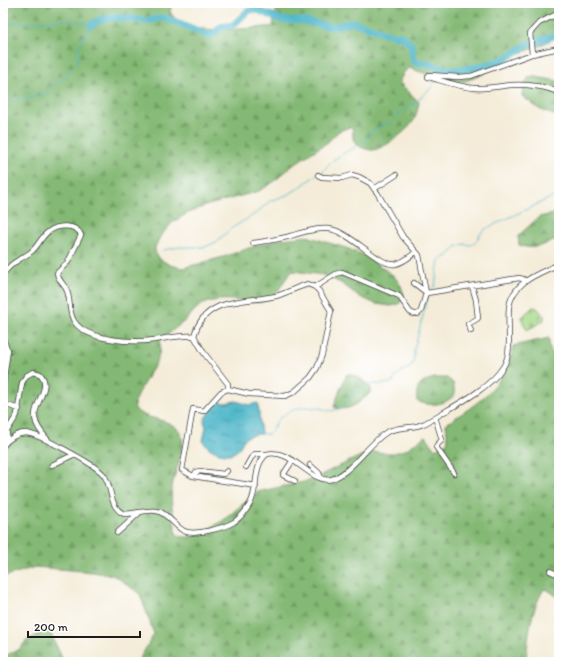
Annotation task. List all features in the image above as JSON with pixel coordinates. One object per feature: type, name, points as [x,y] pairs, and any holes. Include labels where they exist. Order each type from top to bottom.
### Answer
[{"type":"street","points":[[532,52],[530,33],[540,23],[559,13]]},
{"type":"street","points":[[559,48],[532,52],[471,76],[458,77],[428,75],[428,77],[460,86],[476,88],[513,84],[546,87],[559,93]]},
{"type":"street","points":[[315,287],[342,272],[399,296],[410,312],[414,314],[418,314],[421,311],[428,293],[419,255],[403,236],[370,183],[352,175],[342,178],[334,178],[318,175]]},
{"type":"street","points":[[374,189],[396,175]]},
{"type":"street","points":[[3,274],[15,262],[32,251],[48,232],[57,228],[75,228],[81,235],[68,262],[57,273],[58,280],[67,291],[69,308],[79,328],[90,334],[117,340],[153,340],[173,336],[194,336]]},
{"type":"street","points":[[253,243],[273,240],[313,230],[327,229],[344,235],[388,264],[396,264],[404,261],[416,252]]},
{"type":"street","points":[[246,467],[255,454],[279,453],[321,478],[326,480],[333,479],[340,475],[388,432],[423,424],[478,391],[499,373],[504,365],[508,350],[509,308],[514,292],[525,280],[559,264]]},
{"type":"street","points":[[414,284],[428,293],[519,278],[525,280]]},
{"type":"street","points":[[194,336],[199,322],[210,310],[221,305],[281,294],[308,284],[315,287],[326,301],[331,311],[322,355],[317,368],[310,378],[294,392],[285,396],[249,394],[228,389],[221,392],[204,411],[193,409],[182,470],[194,476],[256,486]]},
{"type":"street","points":[[463,326],[477,320],[478,318],[476,300],[472,286]]},
{"type":"street","points":[[468,324],[471,331]]},
{"type":"street","points":[[194,336],[204,353],[228,384],[228,389]]},
{"type":"street","points":[[3,338],[8,350],[3,384]]},
{"type":"street","points":[[4,444],[8,431],[15,420],[19,409],[22,383],[26,376],[33,372],[40,374],[45,382],[44,389],[36,406],[35,418],[38,428],[50,442]]},
{"type":"street","points":[[3,402],[4,404],[19,409]]},
{"type":"street","points":[[435,417],[442,440],[436,447],[454,473]]},
{"type":"street","points":[[4,444],[19,434],[26,433],[40,437],[97,468],[105,476],[112,498],[116,507],[121,512],[128,514],[158,511],[188,533],[216,528],[234,522],[241,516],[251,502],[256,486],[259,462],[267,454]]},
{"type":"street","points":[[52,465],[73,455]]},
{"type":"street","points":[[293,460],[284,474],[295,481]]},
{"type":"street","points":[[310,465],[321,478]]},
{"type":"street","points":[[194,476],[196,472],[199,471],[224,474],[227,471]]},
{"type":"street","points":[[117,533],[139,513]]},
{"type":"street","points":[[550,571],[559,575]]},
{"type":"green space","points":[[3,3],[172,3],[170,12],[180,22],[193,27],[216,30],[276,26],[273,25],[278,3],[559,3],[559,36],[537,47],[512,56],[483,74],[466,81],[456,82],[438,78],[409,68],[404,72],[399,82],[419,102],[416,116],[412,122],[391,142],[378,149],[368,150],[355,142],[353,138],[353,129],[350,127],[339,131],[328,142],[297,162],[272,183],[259,191],[208,205],[190,212],[173,222],[161,235],[155,247],[155,253],[158,258],[170,265],[183,268],[282,239],[307,236],[364,255],[394,276],[401,286],[404,295],[399,304],[391,306],[376,304],[360,297],[341,283],[323,275],[293,271],[289,274],[272,297],[263,301],[246,302],[223,300],[207,302],[198,307],[186,320],[160,341],[159,356],[153,369],[141,387],[134,405],[136,410],[142,414],[173,425],[179,430],[183,442],[172,488],[172,505],[176,534],[182,537],[191,537],[207,530],[225,519],[257,492],[308,481],[369,452],[394,453],[405,450],[426,436],[435,449],[448,442],[446,424],[479,401],[497,383],[504,373],[513,346],[549,338],[551,350],[559,359],[559,598],[548,590],[544,589],[539,598],[530,624],[526,662],[139,662],[154,634],[140,594],[115,576],[93,572],[35,567],[3,577]]},
{"type":"green space","points":[[530,76],[559,81],[559,117],[539,109],[522,96],[524,85]]},
{"type":"green space","points":[[559,213],[559,239],[534,247],[524,247],[519,245],[518,236],[539,217]]},
{"type":"green space","points":[[533,307],[537,308],[545,317],[543,321],[527,330],[521,318]]},
{"type":"green space","points":[[347,374],[358,377],[363,381],[371,388],[370,393],[354,406],[349,408],[345,409],[334,407],[339,392]]},
{"type":"green space","points":[[435,378],[447,378],[453,383],[455,394],[452,398],[438,404],[427,404],[417,401],[417,392],[420,385]]},
{"type":"green space","points":[[48,628],[64,662],[3,662],[3,657],[20,649],[25,642]]},
{"type":"water","points":[[236,401],[249,405],[258,403],[261,434],[247,437],[235,452],[231,454],[222,454],[208,447],[203,441],[206,427],[204,421],[218,402],[225,403]]},
{"type":"waterway","points":[[91,25],[97,21],[111,18],[126,18],[148,21],[163,18],[209,36],[221,27],[233,25],[248,11],[255,9],[282,20],[303,21],[332,27],[353,22],[395,36],[401,35],[412,46],[413,58],[416,63],[425,63],[439,68],[456,70],[501,61],[527,45],[559,34]]},
{"type":"waterway","points":[[3,23],[13,24],[65,19],[91,25],[77,50],[78,63],[70,69],[63,79],[54,83],[43,95],[8,102],[3,100]]},
{"type":"waterway","points":[[437,74],[439,68]]},
{"type":"waterway","points":[[319,174],[323,172],[331,162],[361,143],[377,128],[394,121],[398,113],[415,103],[432,87],[434,81]]},
{"type":"waterway","points":[[163,250],[180,247],[205,247],[216,242],[232,228],[255,214],[270,201],[287,195],[316,175]]},
{"type":"waterway","points":[[430,290],[435,286],[439,260],[448,256],[456,247],[464,244],[471,245],[475,243],[480,234],[487,228],[559,194]]},
{"type":"waterway","points":[[261,434],[269,434],[279,418],[293,410],[304,407],[319,408],[330,411],[335,410],[346,404],[355,391],[363,386],[393,382],[398,374],[411,367],[413,364],[414,350],[428,295]]}]
